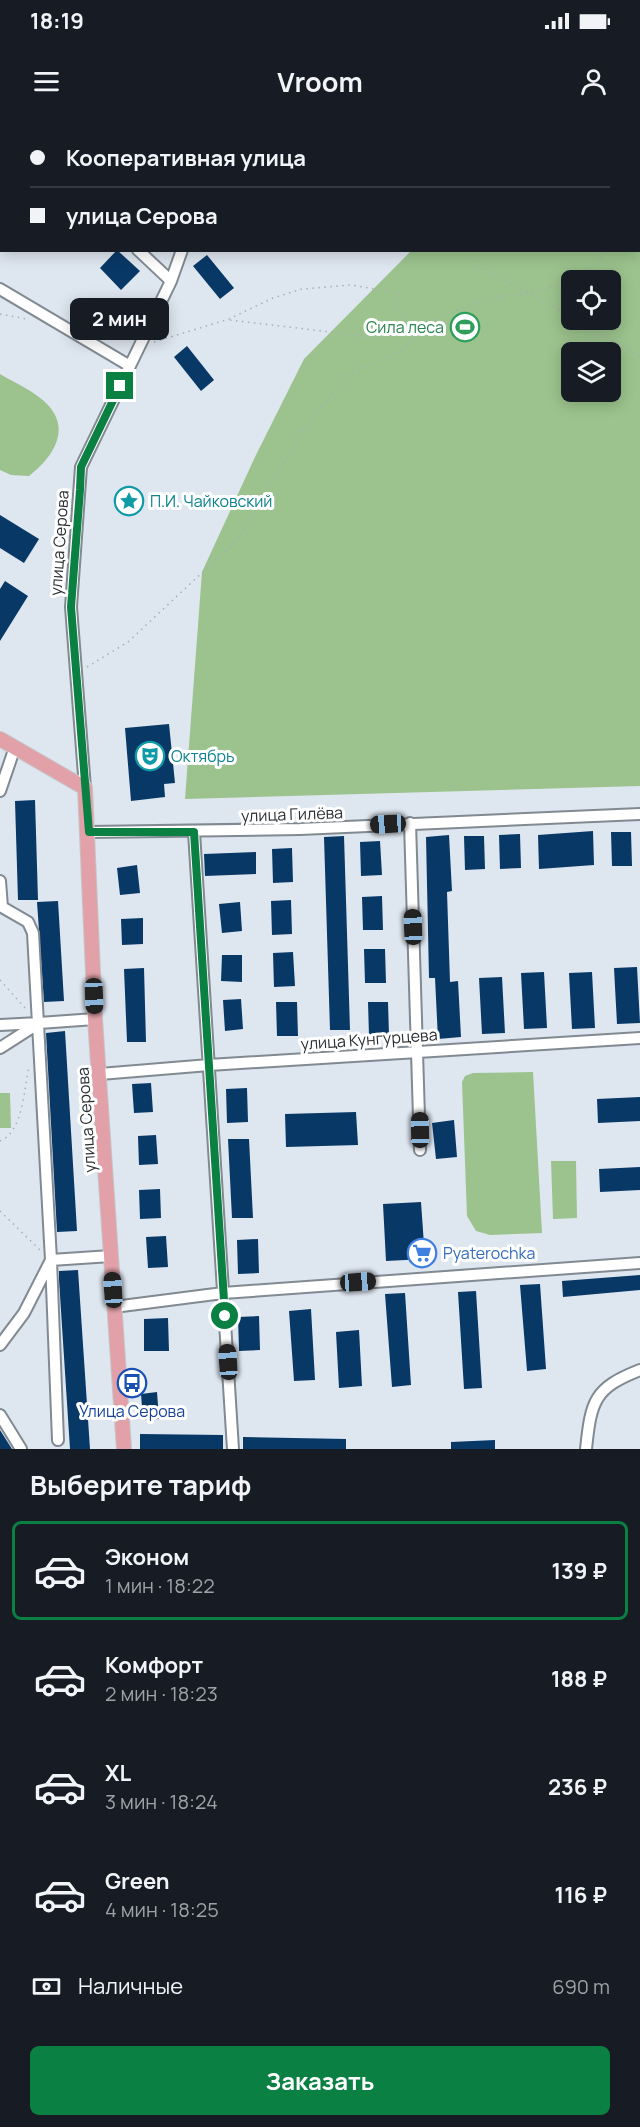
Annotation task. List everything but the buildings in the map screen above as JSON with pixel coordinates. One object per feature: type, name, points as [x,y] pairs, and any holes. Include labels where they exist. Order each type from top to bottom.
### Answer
[{"type":"main road","points":[[0,739],[86,788]]},
{"type":"main road","name":"улица Серова","points":[[86,788],[95,1019],[123,1449]]},
{"type":"street","points":[[140,252],[171,281]]},
{"type":"street","name":"улица Серова","points":[[86,788],[71,607],[81,467],[171,281],[181,252]]},
{"type":"street","points":[[0,289],[130,366]]},
{"type":"street","points":[[0,791],[15,747]]},
{"type":"street","name":"улица Гилёва","points":[[89,832],[194,832],[640,814]]},
{"type":"street","points":[[410,823],[420,1150]]},
{"type":"street","points":[[194,832],[233,1449]]},
{"type":"street","points":[[0,881],[2,907],[28,922],[33,933],[51,1260],[58,1440]]},
{"type":"street","points":[[0,1025],[95,1019]]},
{"type":"street","points":[[0,1048],[39,1023]]},
{"type":"street","name":"улица Кунгурцева","points":[[100,1074],[640,1038]]},
{"type":"street","points":[[51,1260],[111,1256]]},
{"type":"street","points":[[0,1345],[24,1313],[51,1260]]},
{"type":"street","points":[[114,1307],[223,1293],[640,1263]]},
{"type":"street","points":[[586,1449],[594,1407],[603,1390],[617,1379],[640,1370]]},
{"type":"street","points":[[0,1415],[21,1449]]},
{"type":"path","points":[[471,252],[481,267],[561,311]]},
{"type":"path","points":[[226,319],[380,338],[422,326],[461,307],[494,297],[528,293],[564,284],[595,265],[607,252]]},
{"type":"path","points":[[138,348],[226,319],[273,298],[302,289],[351,285],[400,293],[396,305],[405,319],[422,326]]},
{"type":"path","points":[[0,314],[23,319],[49,318]]},
{"type":"path","points":[[76,666],[94,664],[126,644],[222,554],[243,532],[305,427],[323,402],[347,375],[396,353],[410,343],[422,326]]},
{"type":"path","points":[[594,330],[640,356]]},
{"type":"path","points":[[0,980],[39,1023]]},
{"type":"path","points":[[0,1141],[15,1128],[31,1058]]},
{"type":"path","points":[[0,1211],[51,1260]]},
{"type":"green space","points":[[410,252],[640,252],[640,786],[185,799],[202,572],[255,457],[304,359]]},
{"type":"green space","points":[[0,374],[43,400],[55,415],[58,425],[56,444],[51,453],[29,476],[11,475],[0,470]]},
{"type":"green space","points":[[533,1072],[542,1233],[490,1235],[476,1231],[467,1216],[462,1082],[465,1076],[473,1073]]},
{"type":"green space","points":[[0,1093],[10,1093],[11,1128],[0,1128]]},
{"type":"green space","points":[[551,1161],[576,1161],[577,1218],[553,1219]]},
{"type":"place","name":"Сила леса","points":[[465,327]]},
{"type":"place","name":"П.И. Чайковский","points":[[129,501]]},
{"type":"place","name":"Октябрь","points":[[150,756]]},
{"type":"place","name":"Pyaterochka","points":[[422,1253]]},
{"type":"place","name":"Улица Серова","points":[[132,1383]]},
{"type":"route","points":[[120,386],[81,467],[71,607],[89,832],[194,832],[225,1316]]}]
